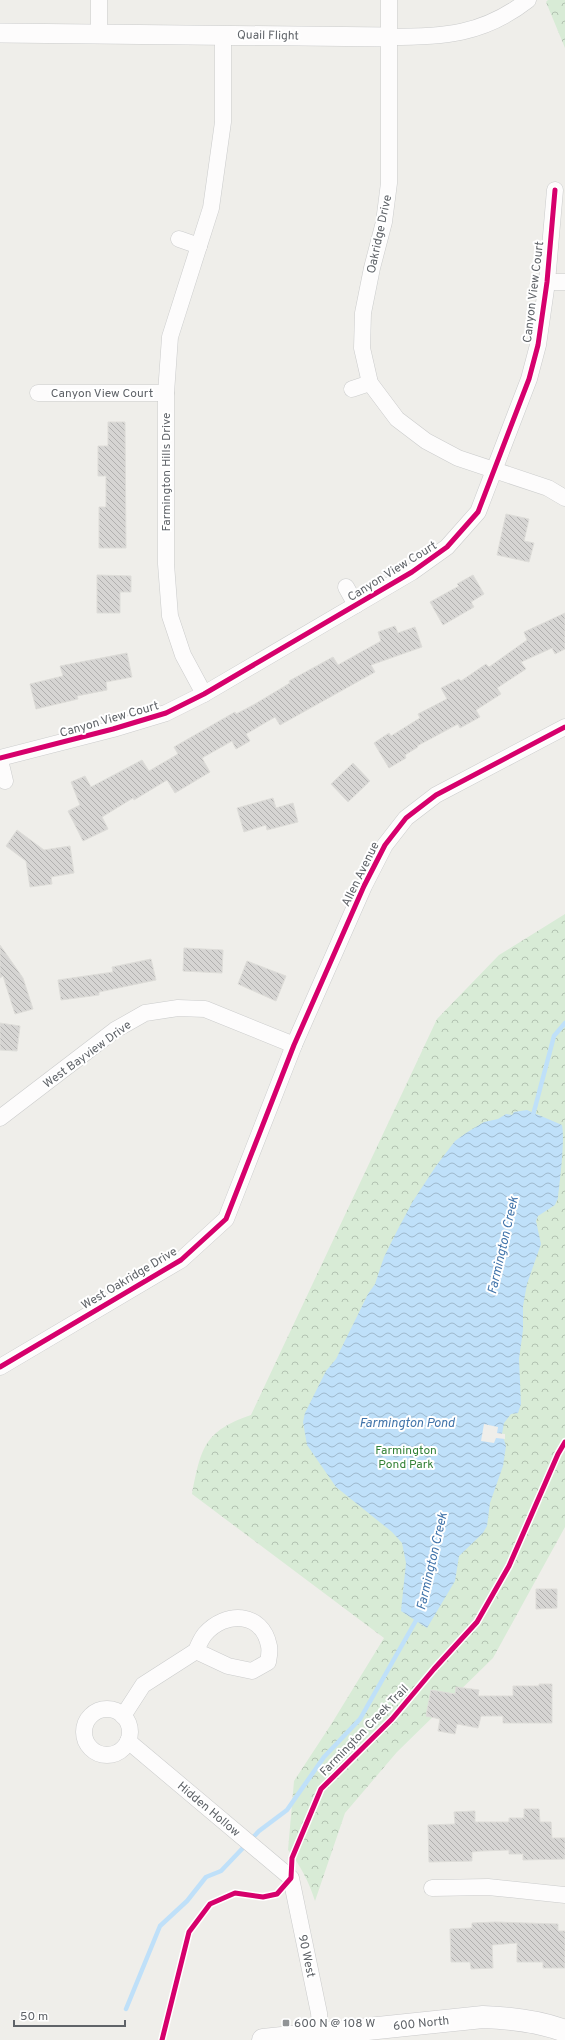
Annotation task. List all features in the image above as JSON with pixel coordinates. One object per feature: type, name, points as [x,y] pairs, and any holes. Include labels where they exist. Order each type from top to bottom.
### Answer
[{"type":"main road","name":"600 North","points":[[263,2040],[321,2037],[483,2017],[508,2018],[543,2023],[565,2032]]},
{"type":"street","points":[[99,0],[99,34]]},
{"type":"street","name":"Oakridge Drive","points":[[389,0],[389,183],[384,222],[372,268],[363,314],[362,348],[370,383],[397,419],[426,441],[458,458],[493,471]]},
{"type":"street","name":"Quail Flight","points":[[0,33],[434,37],[467,31],[494,22],[528,0]]},
{"type":"street","name":"Farmington Hills Drive","points":[[204,694],[183,655],[170,616],[166,564],[166,393],[170,337],[211,208],[223,122],[223,35]]},
{"type":"street","name":"Canyon View Court","points":[[0,759],[113,729],[166,713],[204,694],[412,572],[447,547],[478,512],[529,379],[538,345],[547,282],[555,190]]},
{"type":"street","points":[[179,240],[199,246]]},
{"type":"street","points":[[547,282],[565,282]]},
{"type":"street","points":[[352,389],[370,383]]},
{"type":"street","name":"Canyon View Court","points":[[38,393],[166,393]]},
{"type":"street","points":[[493,471],[548,488],[565,498]]},
{"type":"street","name":"Canyon View Court","points":[[346,587],[356,605]]},
{"type":"street","name":"Allen Avenue","points":[[294,1045],[364,886],[385,845],[406,818],[436,795],[565,727]]},
{"type":"street","points":[[0,759],[5,782]]},
{"type":"street","name":"West Bayview Drive","points":[[0,1118],[115,1030],[144,1013],[178,1008],[205,1009],[294,1045]]},
{"type":"street","name":"West Oakridge Drive","points":[[0,1367],[181,1260],[226,1219],[294,1045]]},
{"type":"street","points":[[123,1716],[143,1684],[196,1651]]},
{"type":"street","points":[[109,1709],[123,1716],[130,1728],[128,1741],[118,1752],[102,1755],[89,1747],[85,1740],[85,1725],[94,1713],[109,1709]]},
{"type":"street","name":"Hidden Hollow","points":[[128,1741],[291,1878]]},
{"type":"street","name":"90 West","points":[[291,1878],[319,2013],[321,2037]]},
{"type":"street","points":[[432,1888],[488,1888],[565,1895]]},
{"type":"green space","points":[[548,0],[565,0],[565,48],[546,2]]},
{"type":"green space","name":"Farmington Pond Park","points":[[565,914],[565,1527],[493,1658],[397,1752],[345,1813],[315,1901],[304,1874],[288,1850],[294,1781],[332,1723],[384,1638],[192,1494],[198,1464],[207,1443],[214,1435],[235,1421],[251,1415],[437,1019],[499,955]]},
{"type":"water","name":"Farmington Pond","points":[[527,1110],[562,1125],[563,1140],[558,1198],[555,1205],[538,1216],[536,1221],[541,1244],[527,1284],[523,1306],[523,1330],[519,1359],[521,1404],[518,1413],[511,1414],[504,1423],[502,1434],[506,1446],[503,1466],[490,1503],[487,1526],[483,1533],[459,1556],[455,1581],[427,1628],[401,1611],[406,1563],[402,1543],[392,1532],[336,1487],[307,1445],[303,1422],[305,1413],[326,1371],[336,1359],[368,1294],[375,1284],[384,1257],[398,1229],[413,1201],[436,1166],[455,1141],[466,1133],[484,1122],[498,1119],[506,1114],[512,1115],[514,1112]]},
{"type":"pier","points":[[484,1424],[498,1427],[497,1433],[505,1434],[505,1439],[496,1438],[494,1443],[481,1441]]},
{"type":"building","points":[[108,422],[125,422],[126,548],[99,548],[99,507],[106,507],[106,476],[98,476],[98,446],[108,446]]},
{"type":"building","points":[[506,514],[529,519],[524,541],[534,543],[529,562],[497,555]]},
{"type":"building","points":[[97,575],[131,576],[131,592],[120,592],[120,613],[97,613]]},
{"type":"building","points":[[473,575],[484,594],[471,602],[474,607],[443,625],[430,602],[459,586],[457,584]]},
{"type":"building","points":[[565,613],[565,649],[555,654],[552,648],[521,662],[526,669],[497,688],[501,694],[476,710],[480,717],[460,728],[458,724],[417,746],[418,747],[405,755],[406,758],[389,768],[374,743],[389,733],[391,736],[420,718],[418,714],[447,699],[441,688],[459,679],[461,681],[486,664],[489,667],[527,640],[524,632]]},
{"type":"building","points":[[395,626],[398,633],[415,627],[422,647],[371,665],[375,672],[280,725],[275,717],[246,734],[250,741],[236,749],[232,741],[202,758],[210,772],[175,793],[167,780],[134,800],[133,798],[102,817],[108,829],[83,841],[68,811],[80,805],[71,782],[85,776],[91,787],[142,760],[149,771],[178,754],[174,747],[235,712],[236,714],[255,704],[290,683],[289,681],[333,657],[338,665],[381,641],[378,632]]},
{"type":"building","points":[[127,653],[132,677],[106,682],[107,690],[77,696],[78,699],[36,709],[30,684],[63,676],[60,666]]},
{"type":"building","points":[[353,763],[370,781],[348,802],[331,784]]},
{"type":"building","points":[[273,798],[276,808],[293,803],[298,822],[267,830],[266,825],[244,832],[237,808]]},
{"type":"building","points":[[17,830],[44,850],[70,846],[74,873],[51,877],[52,884],[30,887],[26,861],[6,846]]},
{"type":"building","points":[[0,945],[23,978],[33,1009],[15,1014],[3,976],[0,978]]},
{"type":"building","points":[[184,948],[223,950],[222,973],[183,971]]},
{"type":"building","points":[[151,959],[156,980],[99,992],[99,995],[61,1000],[58,980],[113,972],[112,967]]},
{"type":"building","points":[[247,961],[286,976],[276,1001],[238,984]]},
{"type":"building","points":[[0,1023],[20,1026],[17,1051],[0,1050]]},
{"type":"building","points":[[536,1589],[557,1589],[557,1608],[536,1609]]},
{"type":"building","points":[[539,1684],[552,1684],[552,1723],[503,1723],[503,1716],[481,1716],[478,1728],[457,1724],[455,1734],[438,1731],[440,1719],[426,1716],[431,1690],[455,1694],[456,1687],[479,1690],[478,1696],[513,1696],[513,1686],[539,1686]]},
{"type":"building","points":[[524,1809],[539,1809],[540,1822],[551,1822],[552,1838],[565,1838],[565,1859],[523,1860],[523,1854],[509,1854],[509,1850],[472,1852],[472,1861],[429,1862],[428,1825],[455,1824],[454,1812],[475,1811],[475,1822],[509,1822],[509,1818],[524,1818]]},
{"type":"building","points":[[496,1922],[558,1924],[558,1931],[565,1931],[565,1968],[543,1968],[543,1962],[517,1962],[517,1943],[492,1945],[493,1968],[471,1969],[470,1962],[451,1962],[450,1929],[472,1928],[472,1923]]},
{"type":"waterway","name":"Farmington Creek","points":[[532,1119],[554,1036],[565,1023]]},
{"type":"waterway","name":"Farmington Creek","points":[[126,2009],[160,1926],[187,1901],[206,1877],[221,1871],[259,1831],[287,1810],[324,1757],[360,1719],[418,1617]]},
{"type":"cycle path","points":[[0,758],[113,729],[166,713],[204,694],[412,572],[447,547],[478,512],[529,379],[538,345],[547,282],[555,190]]},
{"type":"cycle path","points":[[0,1367],[181,1260],[226,1219],[294,1045],[364,886],[385,845],[406,818],[436,795],[565,727]]},
{"type":"cycle path","name":"Farmington Creek Trail","points":[[162,2040],[189,1932],[210,1904],[235,1893],[263,1897],[277,1894],[291,1878],[292,1858],[321,1789],[392,1719],[434,1669],[477,1622],[509,1566],[558,1454],[565,1442]]},
{"type":"place","name":"600 N @ 108 W","points":[[286,2023]]}]
